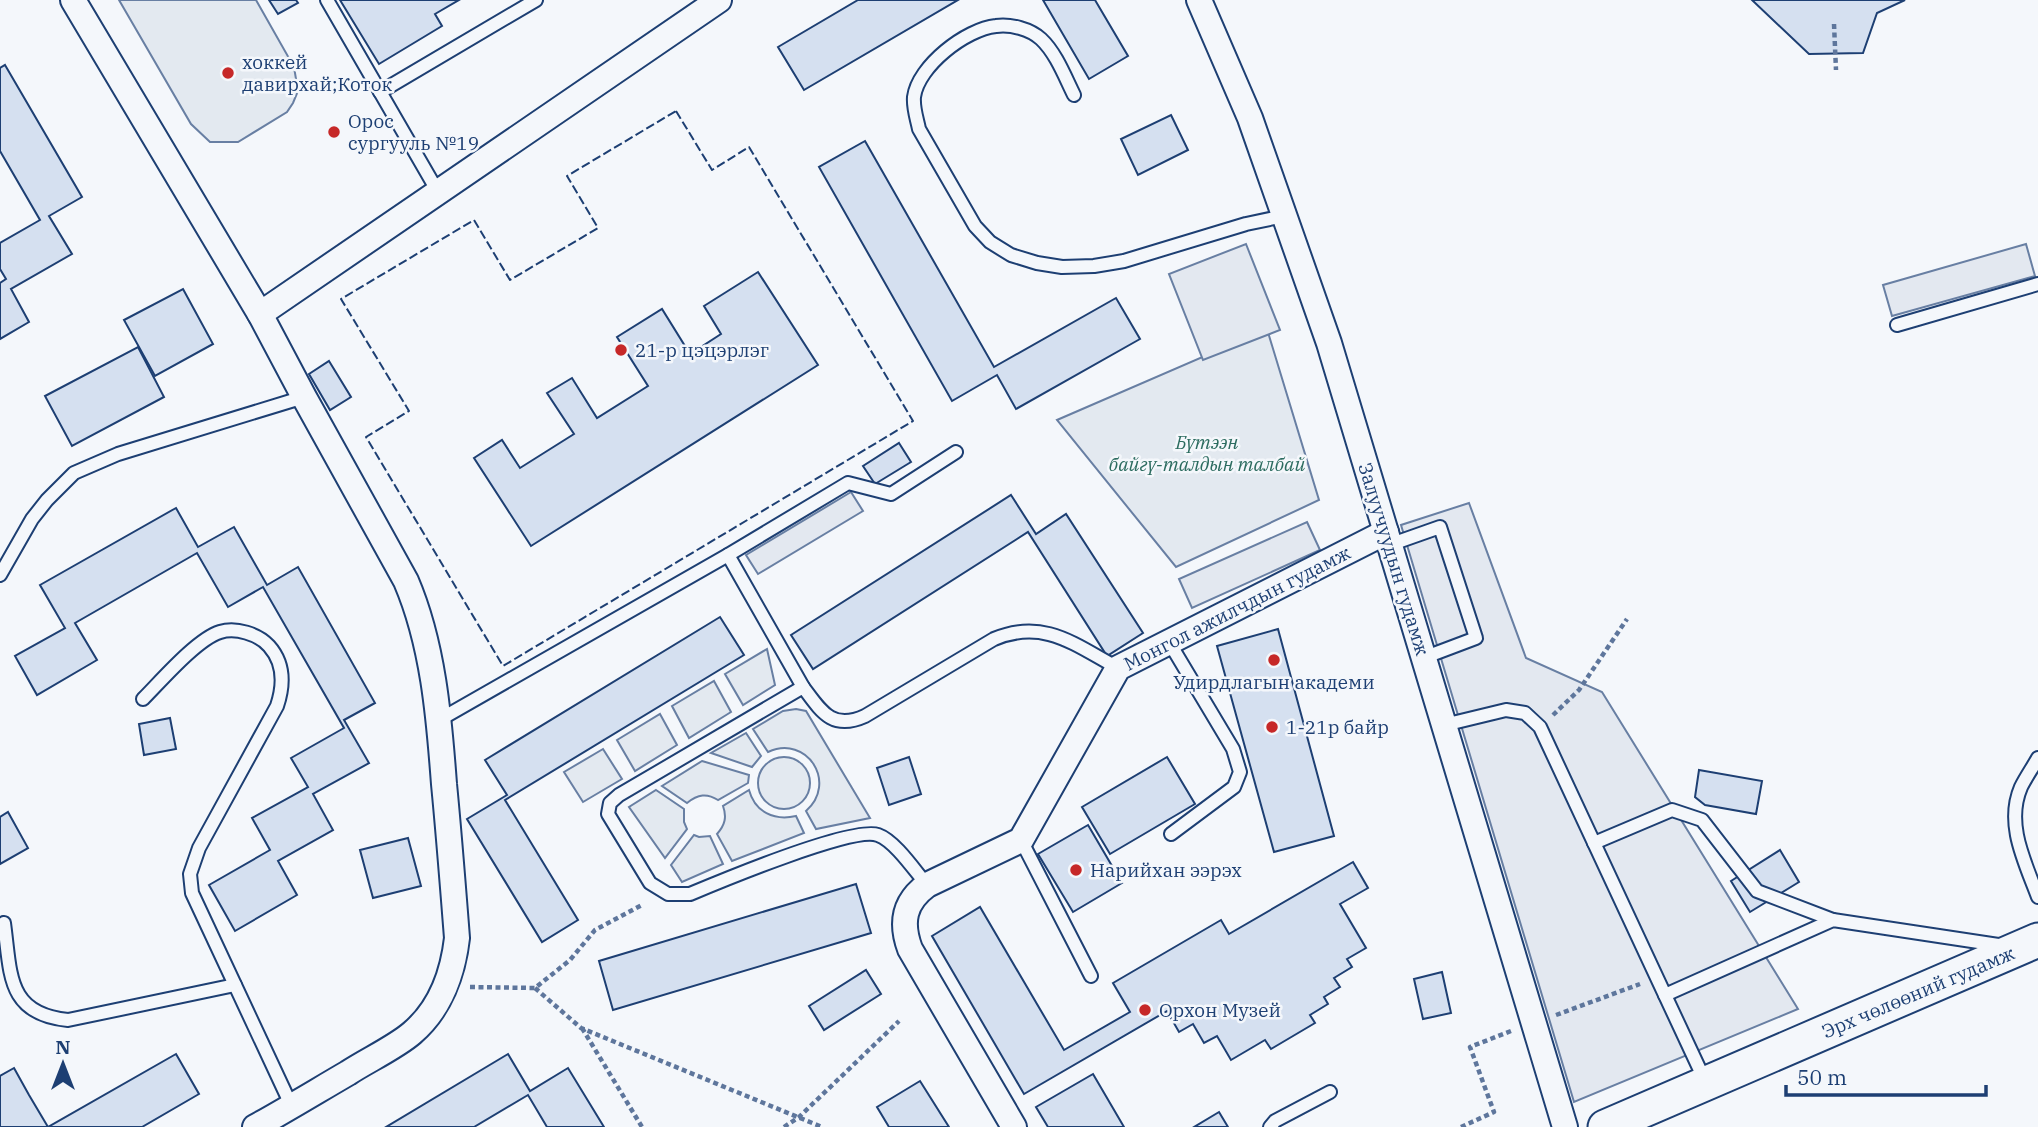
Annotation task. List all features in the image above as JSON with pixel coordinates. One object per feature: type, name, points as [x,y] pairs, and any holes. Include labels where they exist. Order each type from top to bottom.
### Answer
[{"type":"main road","name":"Эрх чөлөөний гудамж","points":[[1605,1127],[2029,944]]},
{"type":"street","points":[[73,0],[260,314],[406,581],[425,638],[439,720],[457,938],[455,960],[445,988],[432,1011],[412,1033],[255,1127]]},
{"type":"street","points":[[260,314],[719,0]]},
{"type":"street","name":"Залуучуудын гудамж","points":[[1199,0],[1250,118],[1329,343],[1564,1127]]},
{"type":"street","name":"Монгол ажилчдын гудамж","points":[[1021,840],[1118,668],[1388,538]]},
{"type":"street","points":[[1014,1127],[910,949],[904,934],[904,918],[910,902],[918,891],[927,885],[1021,840]]},
{"type":"lane","points":[[327,0],[438,192]]},
{"type":"lane","points":[[380,92],[536,0]]},
{"type":"lane","points":[[1074,94],[1042,39],[1009,25],[982,29],[968,36],[944,53],[927,70],[918,84],[914,97],[919,129],[975,226],[990,242],[1012,255],[1062,267],[1094,266],[1124,261],[1246,224],[1284,216]]},
{"type":"lane","points":[[1897,325],[2038,284]]},
{"type":"lane","points":[[0,575],[32,519],[75,473],[118,454],[304,397]]},
{"type":"lane","points":[[439,720],[728,555],[848,483],[891,494],[957,452]]},
{"type":"lane","points":[[1388,538],[1440,527],[1476,638],[1423,658]]},
{"type":"lane","points":[[728,555],[803,687],[822,712],[836,720],[851,722],[865,716],[994,639],[1012,632],[1038,631],[1064,638],[1118,668]]},
{"type":"lane","points":[[143,699],[202,642],[219,632],[236,630],[251,634],[267,643],[278,657],[282,690],[277,706],[199,848],[190,874],[192,893],[292,1107]]},
{"type":"lane","points":[[1170,642],[1233,750],[1240,772],[1234,787],[1171,834]]},
{"type":"lane","points":[[803,687],[619,795],[610,803],[608,814],[650,883],[668,894],[690,894],[819,845],[860,834],[877,834],[889,842],[927,885]]},
{"type":"lane","points":[[1444,725],[1506,710],[1525,713],[1540,727],[1706,1084]]},
{"type":"lane","points":[[2038,758],[2021,788],[2014,818],[2018,843],[2038,897]]},
{"type":"lane","points":[[1594,843],[1672,810],[1702,820],[1758,891],[1833,920],[2029,944]]},
{"type":"lane","points":[[1021,840],[1091,976]]},
{"type":"lane","points":[[1665,995],[1833,920]]},
{"type":"lane","points":[[4,923],[13,985],[28,1007],[48,1018],[68,1020],[235,985]]},
{"type":"lane","points":[[1270,1127],[1275,1121],[1330,1092]]},
{"type":"path","points":[[1834,24],[1836,70]]},
{"type":"path","points":[[1540,727],[1579,690],[1627,619]]},
{"type":"path","points":[[535,988],[570,960],[595,930],[642,905]]},
{"type":"path","points":[[445,988],[535,988],[582,1028],[822,1127]]},
{"type":"path","points":[[784,1127],[899,1021]]},
{"type":"path","points":[[582,1028],[642,1127]]},
{"type":"green space","name":"хоккей давирхай;Коток","points":[[119,0],[256,0],[294,67],[298,91],[293,103],[287,112],[238,142],[210,142],[191,124]]},
{"type":"green space","name":"Бүтээн байгү-талдын талбай","points":[[1267,329],[1319,500],[1176,567],[1057,420]]},
{"type":"green space","points":[[767,649],[775,685],[743,705],[725,674]]},
{"type":"green space","points":[[714,681],[731,712],[689,738],[672,706]]},
{"type":"green space","points":[[783,711],[806,711],[870,818],[816,829],[806,811],[815,800],[819,787],[814,764],[806,755],[795,750],[782,748],[768,752],[753,729]]},
{"type":"green space","points":[[660,714],[677,745],[635,771],[617,740]]},
{"type":"green space","points":[[746,733],[761,756],[752,767],[711,753]]},
{"type":"green space","points":[[603,749],[622,779],[583,802],[564,772]]},
{"type":"green space","points":[[784,757],[803,764],[810,783],[803,802],[784,809],[765,802],[758,783],[765,764]]},
{"type":"green space","points":[[702,761],[749,775],[748,783],[718,800],[702,796],[687,803],[662,786]]},
{"type":"green space","points":[[656,790],[684,809],[687,829],[665,858],[629,807]]},
{"type":"green space","points":[[749,790],[756,804],[766,813],[780,817],[796,816],[804,833],[732,861],[717,834],[725,821],[723,806]]},
{"type":"green space","points":[[694,835],[710,836],[723,864],[682,882],[671,865]]},
{"type":"shaded area","points":[[1246,244],[1280,330],[1203,360],[1169,274]]},
{"type":"shaded area","points":[[2026,244],[2035,276],[1892,316],[1883,285]]},
{"type":"shaded area","points":[[851,492],[863,511],[758,574],[746,555]]},
{"type":"shaded area","points":[[1469,503],[1526,658],[1602,692],[1798,1009],[1574,1102],[1401,525]]},
{"type":"shaded area","points":[[1307,522],[1320,550],[1192,608],[1179,579]]},
{"type":"building","points":[[269,0],[296,0],[298,3],[278,14]]},
{"type":"building","points":[[340,0],[459,0],[435,14],[442,26],[379,64]]},
{"type":"building","points":[[858,0],[958,0],[804,90],[778,47]]},
{"type":"building","points":[[1043,0],[1095,0],[1128,56],[1089,79]]},
{"type":"building","points":[[1752,0],[1905,0],[1877,13],[1863,53],[1809,54]]},
{"type":"building","points":[[5,65],[82,197],[49,216],[72,254],[11,289],[29,322],[0,339],[0,283],[6,279],[0,269],[0,243],[40,220],[0,151],[0,68]]},
{"type":"building","points":[[1171,115],[1188,150],[1138,175],[1121,139]]},
{"type":"building","points":[[865,141],[994,367],[1116,298],[1140,339],[1016,409],[997,375],[952,401],[819,167]]},
{"type":"building","name":"21-р цэцэрлэг","points":[[758,272],[818,365],[531,546],[474,458],[502,440],[520,468],[574,434],[547,393],[572,378],[597,418],[648,386],[617,337],[662,309],[690,354],[721,334],[704,306]]},
{"type":"building","points":[[183,289],[213,344],[155,376],[124,320]]},
{"type":"building","points":[[138,347],[164,397],[72,446],[45,396]]},
{"type":"building","points":[[329,361],[351,397],[330,410],[309,374]]},
{"type":"building","points":[[899,443],[911,462],[875,484],[863,466]]},
{"type":"building","points":[[1011,495],[1036,534],[1066,514],[1143,633],[1107,656],[1028,532],[813,669],[791,635]]},
{"type":"building","points":[[176,508],[198,547],[234,527],[267,585],[298,567],[375,703],[344,720],[369,763],[313,794],[333,830],[278,861],[297,895],[235,931],[209,885],[270,850],[252,818],[308,787],[291,758],[344,728],[263,587],[228,607],[197,553],[75,623],[97,660],[37,695],[15,656],[65,628],[40,585]]},
{"type":"building","points":[[720,617],[744,655],[505,800],[578,920],[542,942],[467,819],[507,795],[485,760]]},
{"type":"building","name":"1-21р байр","points":[[1278,629],[1334,836],[1274,852],[1217,646]]},
{"type":"building","points":[[170,718],[176,749],[144,755],[139,724]]},
{"type":"building","points":[[909,757],[921,794],[889,805],[877,768]]},
{"type":"building","points":[[1167,757],[1195,804],[1110,854],[1082,807]]},
{"type":"building","points":[[1699,770],[1762,781],[1756,814],[1705,805],[1695,797]]},
{"type":"building","points":[[8,812],[28,848],[0,864],[0,817]]},
{"type":"building","points":[[1088,825],[1122,883],[1073,912],[1038,854]]},
{"type":"building","points":[[408,838],[421,886],[373,898],[360,850]]},
{"type":"building","points":[[1780,850],[1799,882],[1750,912],[1731,881]]},
{"type":"building","points":[[1353,862],[1368,888],[1340,904],[1366,948],[1347,959],[1352,967],[1334,978],[1340,987],[1324,997],[1328,1004],[1310,1015],[1315,1023],[1271,1049],[1265,1040],[1231,1060],[1217,1036],[1204,1043],[1193,1024],[1179,1032],[1167,1011],[1024,1094],[932,936],[980,907],[1064,1050],[1130,1012],[1113,983],[1221,920],[1229,934]]},
{"type":"building","points":[[856,884],[871,933],[613,1010],[599,961]]},
{"type":"building","points":[[866,970],[881,994],[824,1030],[809,1006]]},
{"type":"building","points":[[1442,972],[1451,1013],[1423,1019],[1414,979]]},
{"type":"building","points":[[176,1054],[199,1094],[142,1127],[48,1127]]},
{"type":"building","points":[[508,1054],[530,1091],[568,1068],[604,1127],[547,1127],[528,1095],[474,1127],[386,1127]]},
{"type":"building","points":[[14,1068],[48,1127],[0,1127],[0,1076]]},
{"type":"building","points":[[1093,1074],[1124,1127],[1048,1127],[1036,1107]]},
{"type":"building","points":[[920,1081],[949,1127],[889,1127],[877,1107]]},
{"type":"building","points":[[1219,1112],[1228,1127],[1194,1127]]},
{"type":"fence","points":[[676,111],[712,170],[749,147],[913,421],[503,666],[366,437],[409,411],[341,299],[474,220],[510,280],[598,228],[567,176],[676,111]]},
{"type":"place","name":"хоккей давирхай;Коток","points":[[228,73]]},
{"type":"place","name":"Орос сургууль №19","points":[[334,132]]},
{"type":"place","name":"21-р цэцэрлэг","points":[[621,350]]},
{"type":"place","name":"Удирдлагын академи","points":[[1274,660]]},
{"type":"place","name":"1-21р байр","points":[[1272,727]]},
{"type":"place","name":"Нарийхан ээрэх","points":[[1076,870]]},
{"type":"place","name":"Орхон Myзей","points":[[1145,1010]]}]
